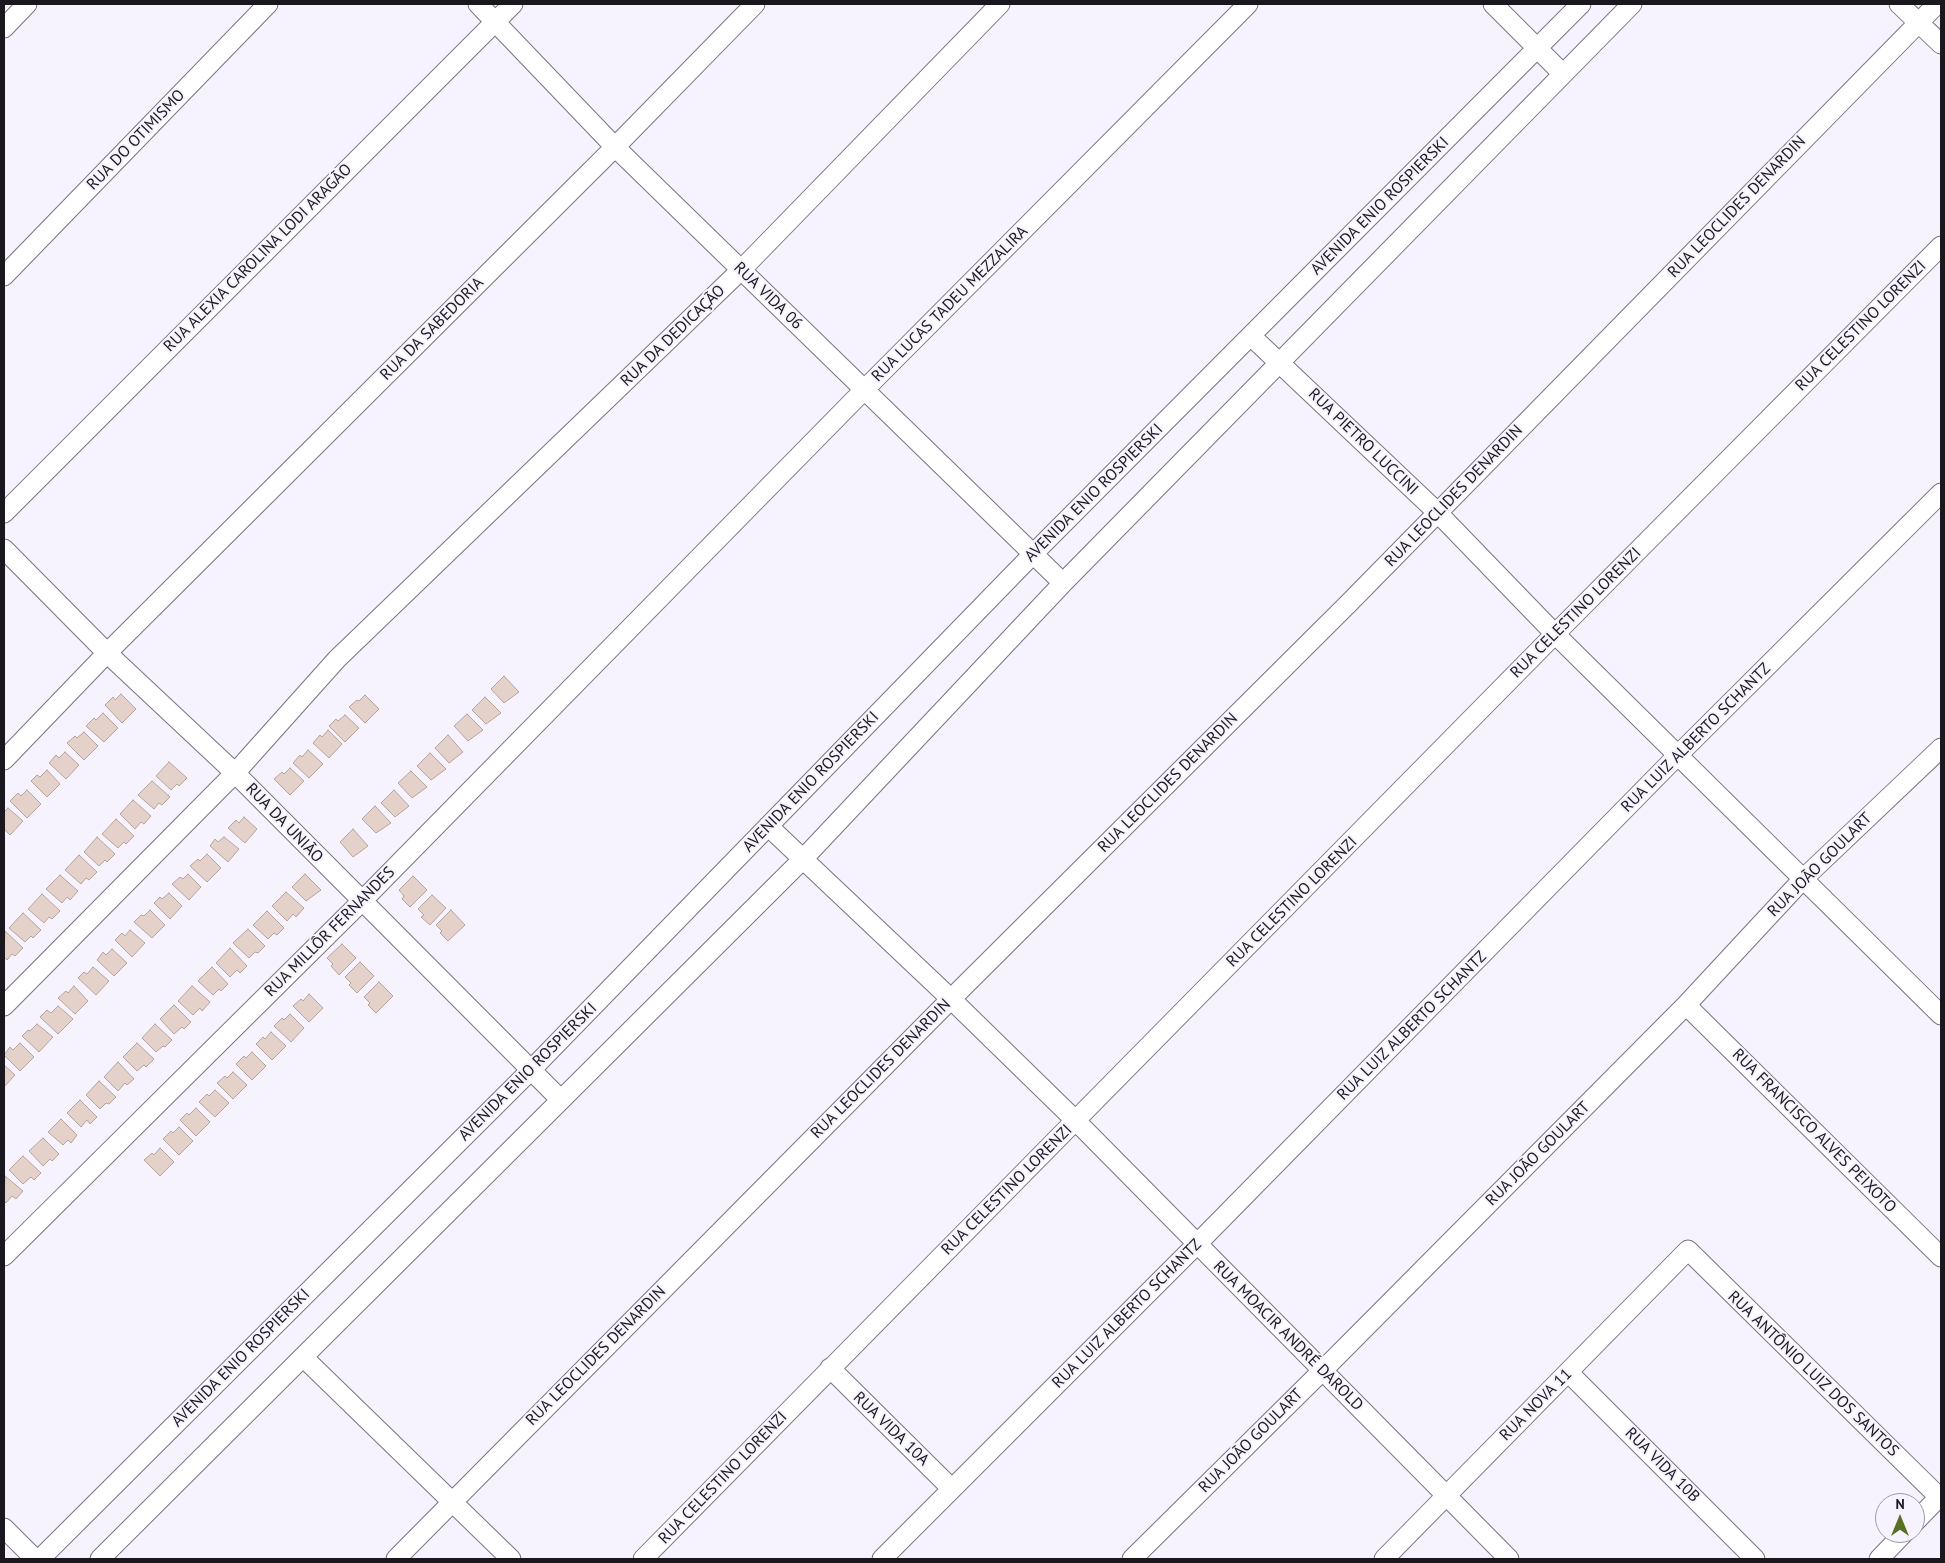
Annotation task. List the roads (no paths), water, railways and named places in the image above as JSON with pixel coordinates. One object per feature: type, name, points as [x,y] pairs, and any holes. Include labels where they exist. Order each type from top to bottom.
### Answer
[{"type":"street","points":[[4,28],[27,4]]},
{"type":"street","name":"RUA DO OTIMISMO","points":[[4,276],[268,4]]},
{"type":"street","name":"RUA VIDA 06","points":[[478,4],[615,147],[1063,583]]},
{"type":"street","name":"RUA ALEXIA CAROLINA LODI ARAGÃO","points":[[4,513],[513,4]]},
{"type":"street","name":"RUA DA SABEDORIA","points":[[4,760],[108,653],[615,147],[755,4]]},
{"type":"street","name":"RUA DA DEDICAÇÃO","points":[[4,1006],[235,773],[337,659],[741,270],[1000,4]]},
{"type":"street","name":"RUA LUCAS TADEU MEZZALIRA","points":[[653,604],[1248,4]]},
{"type":"street","points":[[1493,4],[1562,73]]},
{"type":"street","name":"AVENIDA ENIO ROSPIERSKI","points":[[40,1559],[531,1070],[1034,553],[1581,4]]},
{"type":"street","points":[[100,1559],[803,860],[1063,583],[1562,73],[1632,4]]},
{"type":"street","points":[[1899,4],[1941,44]]},
{"type":"street","name":"RUA LEOCLIDES DENARDIN","points":[[396,1559],[950,998],[1328,624],[1937,4]]},
{"type":"street","name":"RUA CELESTINO LORENZI","points":[[643,1559],[1555,634],[1941,246]]},
{"type":"street","name":"RUA PIETRO LUCCINI","points":[[1251,336],[1437,512],[1677,756],[1941,1015]]},
{"type":"street","name":"RUA LUIZ ALBERTO SCHANTZ","points":[[882,1559],[1197,1244],[1677,756],[1941,493]]},
{"type":"street","name":"RUA DA UNIÃO","points":[[4,549],[108,653],[235,773],[361,902],[561,1100]]},
{"type":"street","name":"RUA MILLÔR FERNANDES","points":[[4,1256],[361,902],[653,604]]},
{"type":"street","name":"RUA JOÃO GOULART","points":[[1132,1559],[1686,1005],[1802,879],[1940,752]]},
{"type":"street","name":"RUA MOACIR ANDRÉ DAROLD","points":[[768,826],[950,998],[1076,1121],[1509,1559]]},
{"type":"street","name":"RUA FRANCISCO ALVES PEIXOTO","points":[[1686,1005],[1941,1257]]},
{"type":"street","name":"RUA NOVA 11","points":[[1384,1559],[1688,1250]]},
{"type":"street","name":"RUA ANTÔNIO LUIZ DOS SANTOS","points":[[1688,1250],[1940,1496]]},
{"type":"street","points":[[303,1357],[511,1559]]},
{"type":"street","name":"RUA VIDA 10A","points":[[830,1368],[952,1489]]},
{"type":"street","name":"RUA VIDA 10B","points":[[1568,1372],[1755,1559]]},
{"type":"street","points":[[1925,1512],[1940,1496]]},
{"type":"street","points":[[4,1528],[36,1559]]},
{"type":"street","points":[[1880,1559],[1895,1543]]}]
